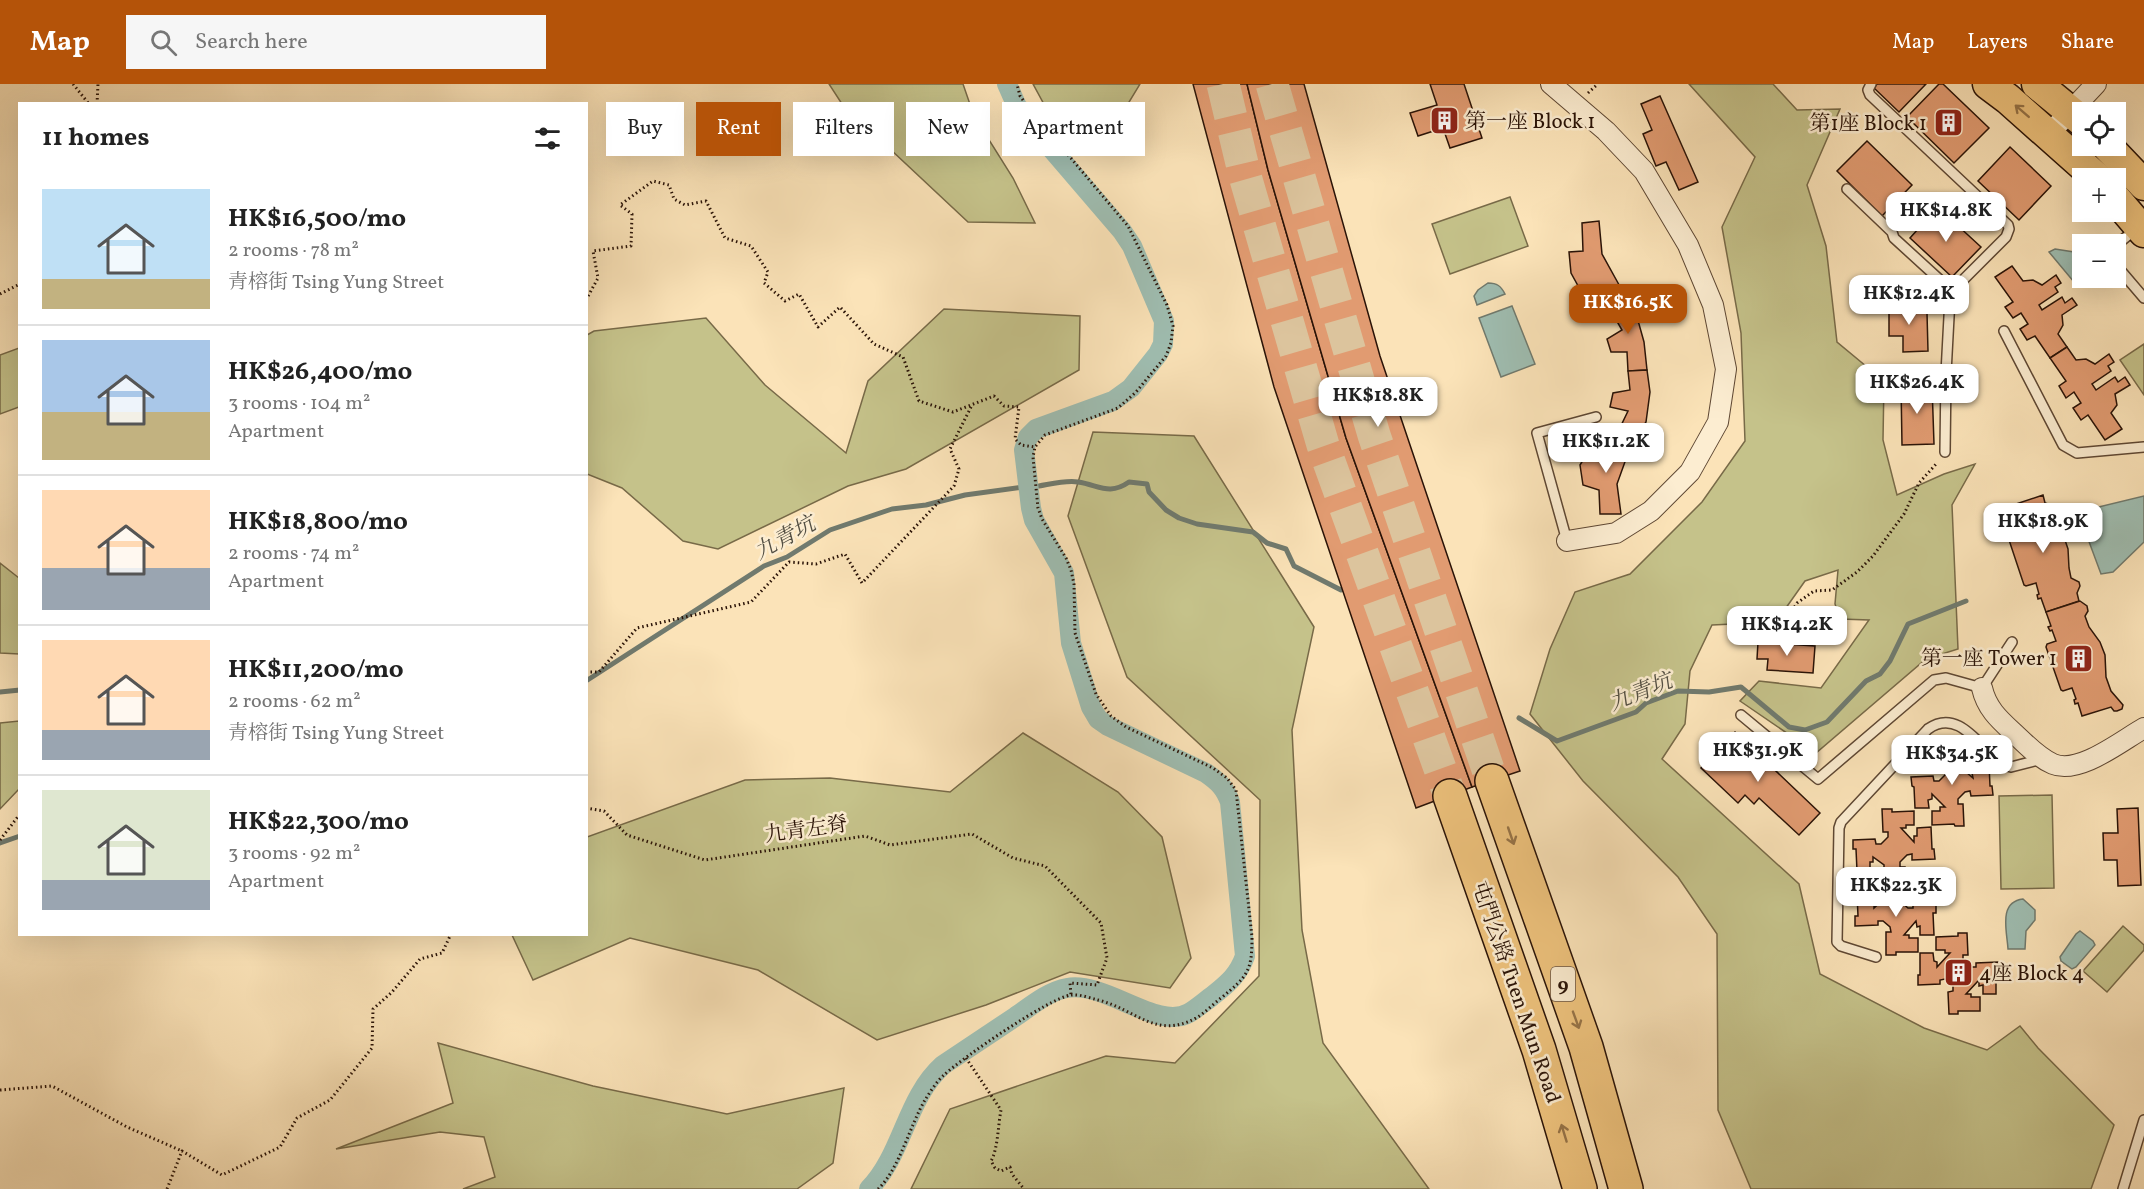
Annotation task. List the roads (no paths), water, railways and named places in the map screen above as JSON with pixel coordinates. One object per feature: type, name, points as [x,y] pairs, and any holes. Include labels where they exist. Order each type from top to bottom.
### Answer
[{"type":"highway","name":"9","points":[[1491,781],[1586,1047],[1626,1189]]},
{"type":"highway","name":"屯門公路 Tuen Mun Road","points":[[1450,796],[1539,1050],[1580,1189]]},
{"type":"main road","points":[[1988,84],[2086,168]]},
{"type":"main road","points":[[2037,84],[2072,113]]},
{"type":"main road","points":[[2116,156],[2144,185]]},
{"type":"main road","points":[[2126,210],[2142,227]]},
{"type":"street","points":[[1551,84],[1606,131],[1644,171],[1688,244],[1713,305],[1726,369],[1718,422],[1690,472],[1650,511],[1616,532],[1567,541]]},
{"type":"street","points":[[2085,102],[2096,84]]},
{"type":"street","points":[[2049,134],[2072,119]]},
{"type":"street","points":[[1982,688],[1984,698],[1996,717],[2043,759],[2054,765],[2066,767],[2085,763],[2144,728]]},
{"type":"lane","points":[[1871,84],[1868,90],[1870,95],[2008,225],[2009,229],[2006,237],[1952,291],[1946,373],[1945,452]]},
{"type":"lane","points":[[1847,189],[1892,232],[1894,238],[1952,291]]},
{"type":"lane","points":[[2126,238],[2142,227]]},
{"type":"lane","points":[[2126,277],[2144,298]]},
{"type":"lane","points":[[2004,331],[2063,445],[2077,453],[2144,447]]},
{"type":"lane","points":[[1567,541],[1537,433],[1596,417]]},
{"type":"lane","points":[[1741,715],[1818,779],[1934,680],[1946,678],[1982,688],[2012,642]]},
{"type":"lane","points":[[1876,957],[1841,946],[1837,942],[1841,822],[1928,729],[1942,721],[1952,722],[1962,727],[2003,765],[2012,767],[2043,759]]},
{"type":"lane","points":[[2122,1189],[2144,1120]]},
{"type":"waterway","points":[[869,1189],[890,1160],[912,1110],[931,1078],[943,1065],[1040,1000],[1060,990],[1082,988],[1098,991],[1162,1016],[1176,1017],[1189,1013],[1222,988],[1235,974],[1245,956],[1228,797],[1215,779],[1206,773],[1098,719],[1091,707],[1071,643],[1064,573],[1034,520],[1031,508],[1024,450],[1028,437],[1036,429],[1113,401],[1131,388],[1158,354],[1163,344],[1164,321],[1132,246],[1122,231],[1019,111],[1007,84]]},
{"type":"waterway","name":"九青坑","points":[[1039,486],[1073,482],[1110,489],[1129,482],[1147,484],[1149,492],[1166,510],[1179,518],[1197,524],[1253,532],[1267,543],[1286,549],[1294,566],[1341,590]]},
{"type":"waterway","name":"九青坑","points":[[588,680],[764,566],[787,557],[830,530],[892,509],[926,505],[965,495],[1024,487]]},
{"type":"waterway","name":"九青坑","points":[[1519,718],[1557,741],[1636,712],[1646,703],[1678,691],[1709,692],[1741,687],[1789,727],[1805,730],[1827,722],[1866,681],[1880,674],[1890,661],[1908,624],[1966,601]]},
{"type":"waterway","name":"九青坑","points":[[0,692],[18,690]]},
{"type":"waterway","points":[[0,843],[18,837]]},
{"type":"tunnel","points":[[1223,84],[1245,176],[1323,445],[1450,796]]},
{"type":"tunnel","points":[[1272,84],[1374,435],[1492,781]]},
{"type":"place","name":"第一座 Block 1","points":[[1444,121]]},
{"type":"place","name":"第1座 Block 1","points":[[1948,123]]},
{"type":"place","name":"第一座 Tower 1","points":[[2078,658]]},
{"type":"place","name":"4座 Block 4","points":[[1958,973]]}]
